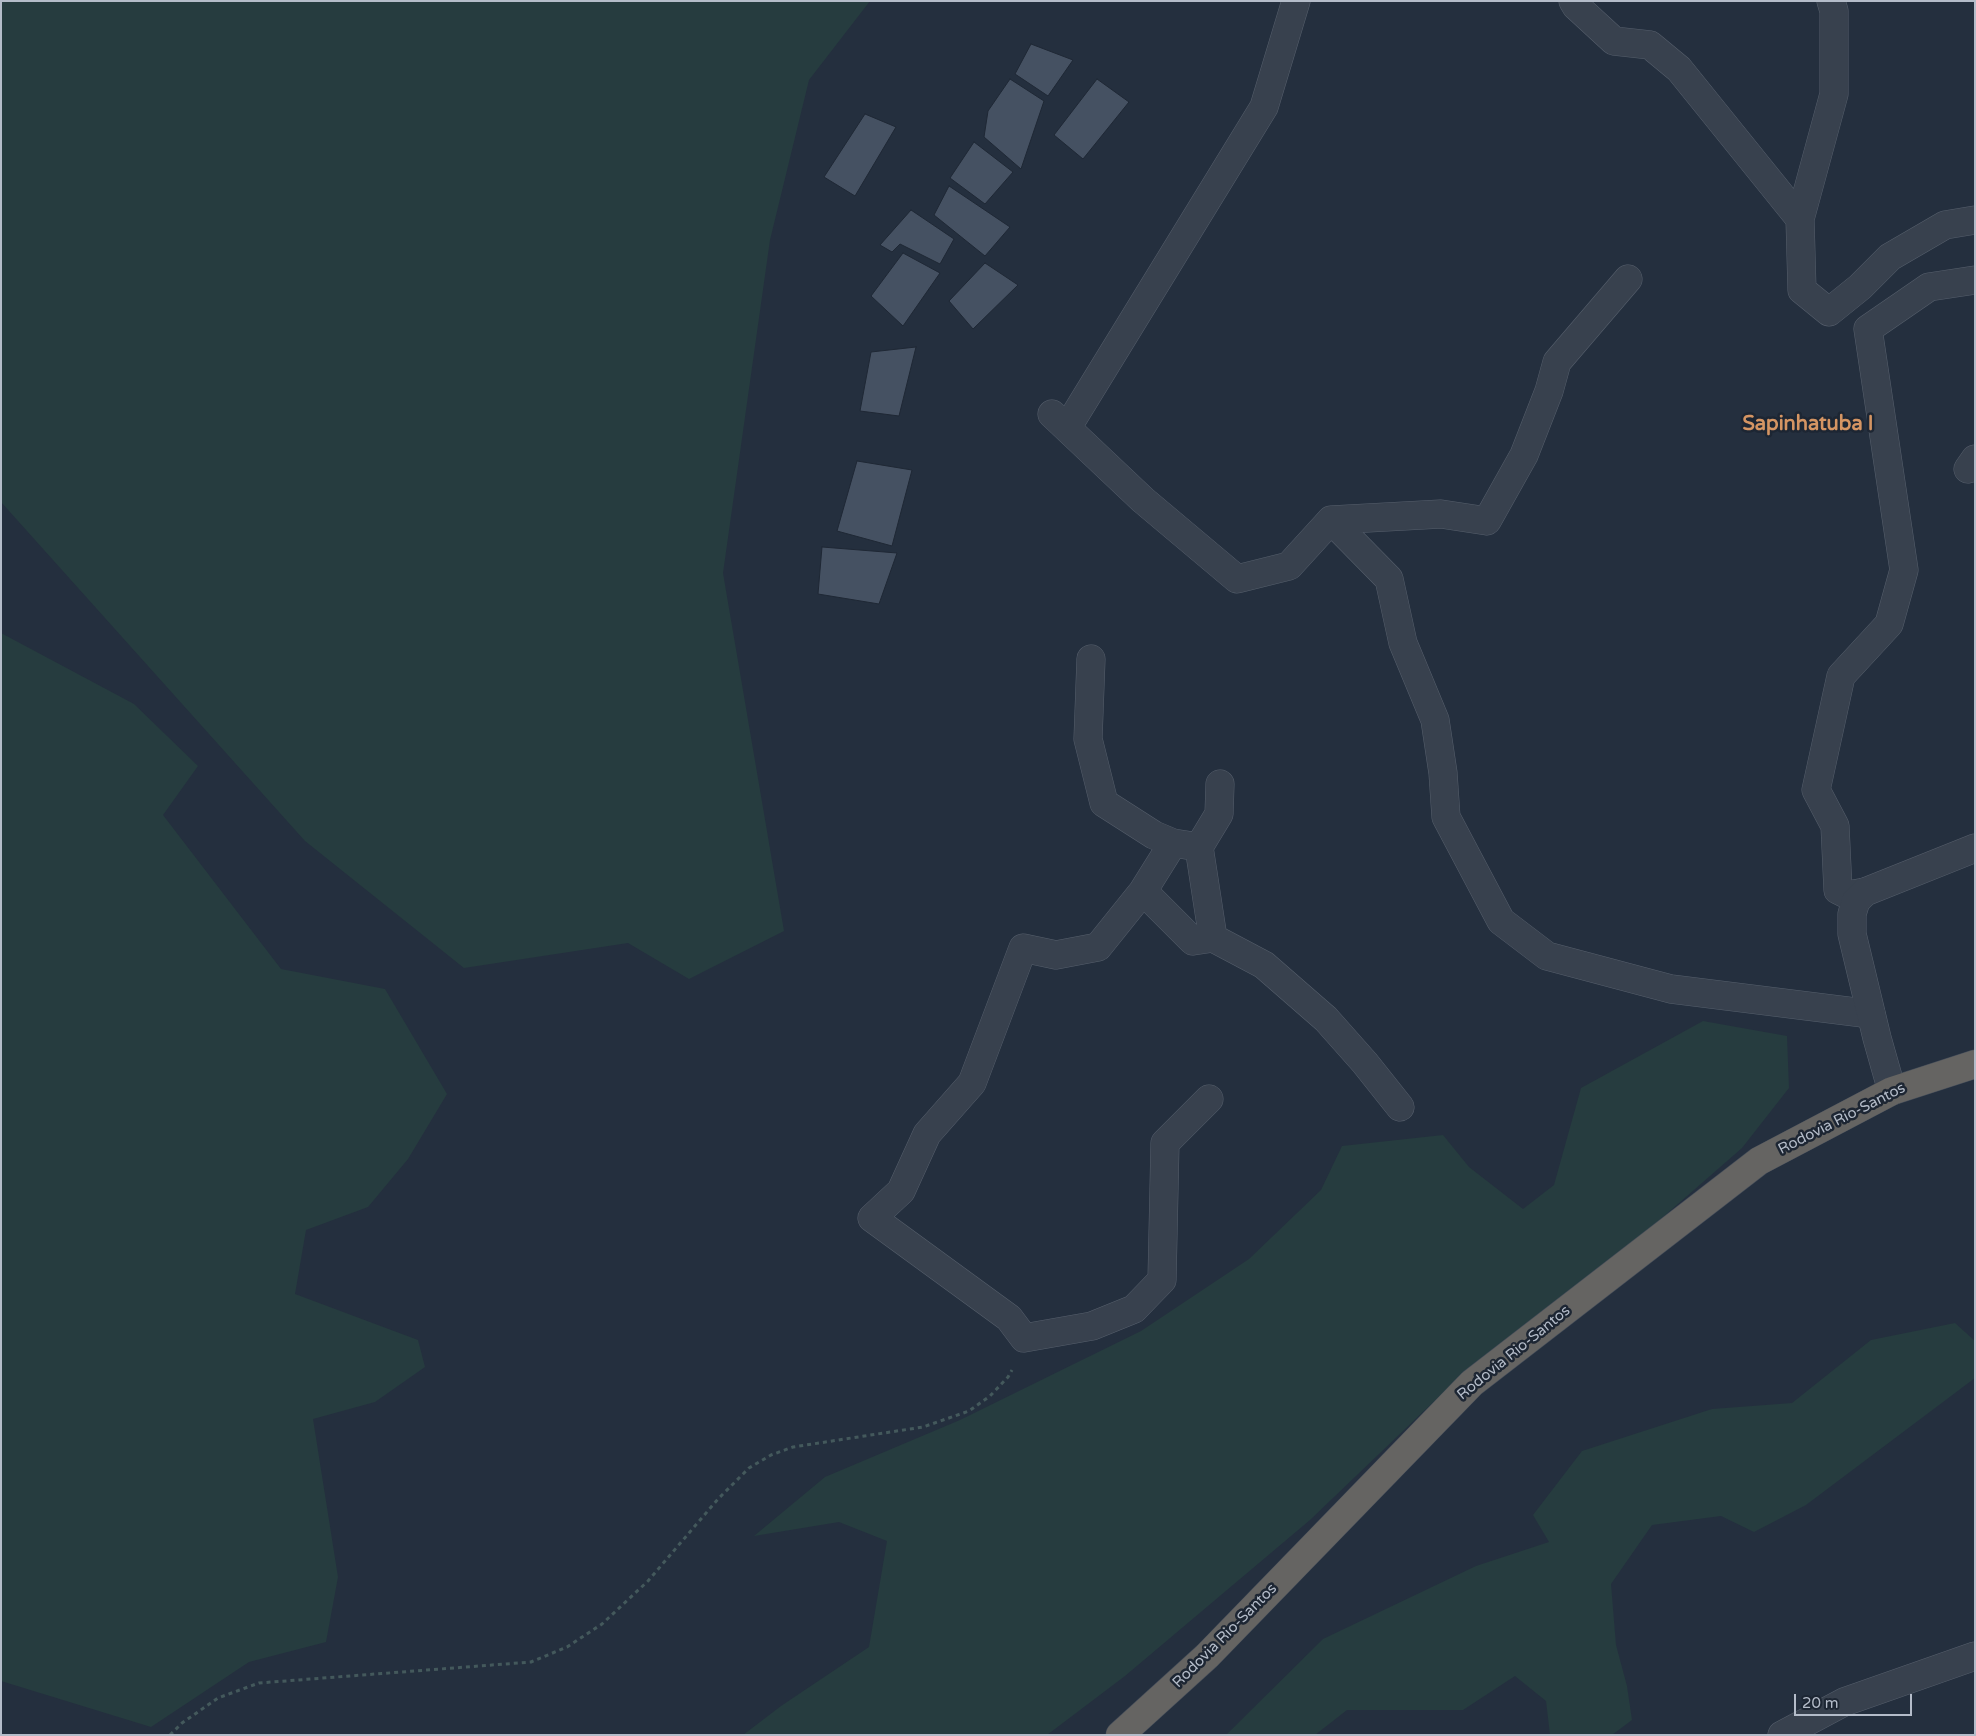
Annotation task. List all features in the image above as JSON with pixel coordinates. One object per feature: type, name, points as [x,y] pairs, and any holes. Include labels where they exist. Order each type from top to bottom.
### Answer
[{"type":"highway","name":"Rodovia Rio-Santos","points":[[1120,1735],[1207,1656],[1472,1383],[1759,1161],[1892,1091],[1975,1064]]},
{"type":"street","points":[[1296,1],[1264,107],[1060,421],[1143,500],[1237,579],[1289,566],[1331,520],[1441,514],[1487,522],[1524,455],[1549,392],[1557,362],[1628,279]]},
{"type":"street","points":[[1573,1],[1614,41],[1650,46],[1679,69],[1800,219]]},
{"type":"street","points":[[1831,1],[1834,10],[1834,94],[1800,219],[1802,290],[1829,312],[1860,287],[1890,257],[1945,225],[1975,220]]},
{"type":"street","points":[[1975,280],[1929,288],[1868,329],[1904,570],[1889,624],[1841,676],[1816,790],[1835,826],[1838,890],[1848,895],[1865,892],[1975,848]]},
{"type":"street","points":[[1331,520],[1389,579],[1403,643],[1436,720],[1443,773],[1446,817],[1501,921],[1547,956],[1671,989],[1871,1014]]},
{"type":"street","points":[[1091,659],[1088,739],[1104,803],[1154,835],[1173,843],[1199,847]]},
{"type":"street","points":[[1213,938],[1199,847],[1219,814],[1220,784]]},
{"type":"street","points":[[1173,843],[1143,891],[1098,947],[1056,955],[1023,948],[972,1083],[927,1134],[901,1191],[872,1218],[1009,1318],[1024,1338],[1092,1326],[1134,1309],[1162,1280],[1165,1143],[1209,1099]]},
{"type":"street","points":[[1143,891],[1193,941],[1213,938],[1264,965],[1326,1019],[1365,1063],[1400,1107]]},
{"type":"street","points":[[1865,892],[1856,901],[1852,914],[1852,934],[1892,1091]]},
{"type":"street","points":[[1782,1735],[1844,1702],[1975,1656]]},
{"type":"path","points":[[170,1735],[182,1723],[218,1698],[259,1683],[531,1662],[567,1647],[602,1624],[648,1581],[718,1499],[749,1468],[771,1455],[793,1447],[923,1427],[969,1411],[990,1396],[1008,1378],[1018,1359],[1024,1338]]},
{"type":"green space","points":[[1,1],[870,1],[809,80],[770,240],[723,573],[784,931],[689,979],[628,943],[464,968],[305,841],[1,502]]},
{"type":"green space","points":[[1,633],[134,704],[198,766],[163,815],[281,969],[385,989],[447,1094],[408,1159],[368,1207],[306,1230],[295,1294],[418,1340],[425,1367],[375,1402],[313,1419],[338,1577],[326,1642],[249,1662],[151,1727],[1,1681]]},
{"type":"green space","points":[[1703,1021],[1787,1036],[1789,1088],[1742,1148],[1616,1258],[1449,1387],[1310,1520],[1125,1676],[1047,1735],[743,1735],[781,1706],[869,1647],[887,1541],[839,1522],[754,1536],[825,1477],[960,1420],[1141,1331],[1249,1259],[1321,1190],[1342,1146],[1443,1135],[1469,1167],[1523,1209],[1554,1185],[1581,1088]]},
{"type":"green space","points":[[1955,1323],[1975,1341],[1975,1378],[1806,1505],[1754,1532],[1721,1516],[1652,1525],[1611,1584],[1616,1645],[1627,1686],[1632,1720],[1612,1735],[1550,1735],[1546,1701],[1515,1676],[1463,1710],[1347,1710],[1315,1735],[1226,1735],[1323,1639],[1476,1566],[1549,1542],[1533,1515],[1582,1451],[1712,1409],[1792,1403],[1871,1340]]},
{"type":"building","points":[[1031,44],[1073,60],[1048,96],[1015,74]]},
{"type":"building","points":[[1010,79],[1044,101],[1021,169],[984,137],[988,111]]},
{"type":"building","points":[[1097,79],[1129,102],[1083,159],[1054,135]]},
{"type":"building","points":[[865,114],[896,127],[855,196],[824,177]]},
{"type":"building","points":[[974,142],[1013,172],[985,204],[950,178]]},
{"type":"building","points":[[949,186],[1010,227],[985,256],[934,215]]},
{"type":"building","points":[[911,210],[954,239],[940,264],[900,244],[892,252],[880,245]]},
{"type":"building","points":[[903,253],[940,273],[903,326],[871,296]]},
{"type":"building","points":[[985,263],[1018,285],[973,329],[949,301]]},
{"type":"building","points":[[916,347],[899,416],[860,411],[871,352]]},
{"type":"building","points":[[857,461],[912,470],[892,546],[837,531]]},
{"type":"building","points":[[822,547],[897,553],[879,604],[818,594]]},
{"type":"district","name":"Sapinhatuba I","points":[[1808,425]]}]
